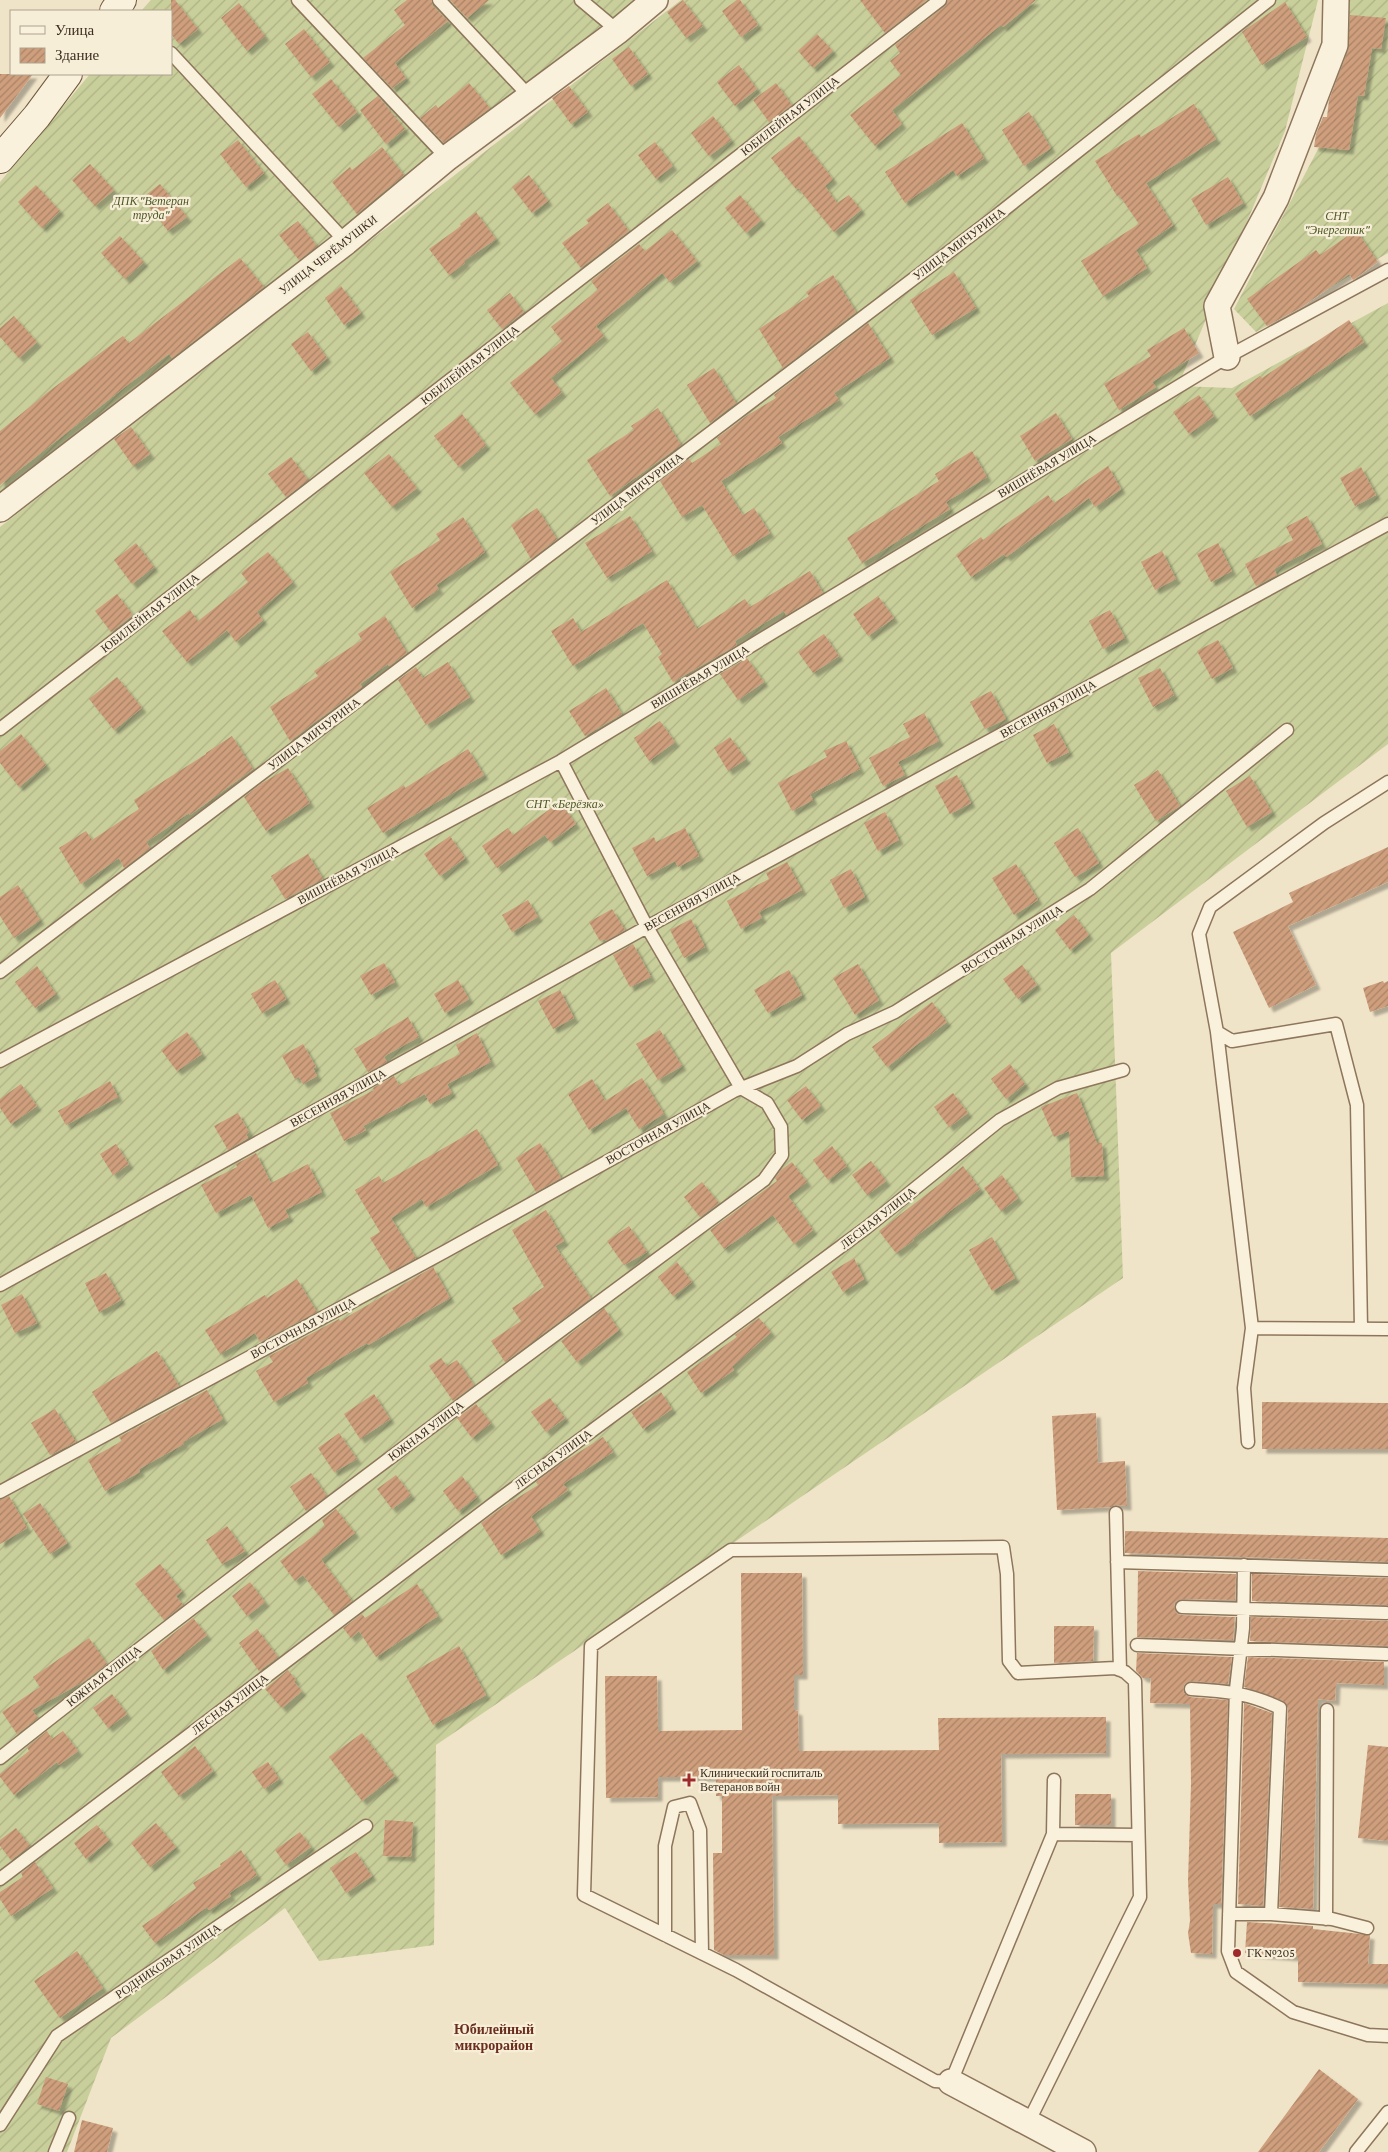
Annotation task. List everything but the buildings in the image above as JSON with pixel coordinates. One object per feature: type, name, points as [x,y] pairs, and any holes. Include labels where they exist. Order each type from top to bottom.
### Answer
[{"type":"street","name":"УЛИЦА ЧЕРЁМУШКИ","points":[[0,510],[346,242],[447,158],[618,31],[655,0]]},
{"type":"street","points":[[1227,357],[1217,306],[1276,198],[1335,45],[1336,0]]},
{"type":"street","points":[[0,159],[37,116],[67,75]]},
{"type":"street","points":[[951,2082],[1083,2152]]},
{"type":"lane","points":[[298,0],[447,158]]},
{"type":"lane","points":[[439,0],[530,97]]},
{"type":"lane","points":[[581,0],[618,31]]},
{"type":"lane","name":"ЮБИЛЕЙНАЯ УЛИЦА","points":[[0,730],[940,0]]},
{"type":"lane","name":"УЛИЦА МИЧУРИНА","points":[[0,972],[991,220],[1269,0]]},
{"type":"lane","points":[[172,54],[346,242]]},
{"type":"lane","name":"ВИШНЁВАЯ УЛИЦА","points":[[0,1061],[561,761],[1227,357],[1388,270]]},
{"type":"lane","name":"ВЕСЕННЯЯ УЛИЦА","points":[[0,1286],[647,927],[1388,524]]},
{"type":"lane","name":"ВОСТОЧНАЯ УЛИЦА","points":[[0,1492],[446,1251],[741,1088],[797,1066],[847,1034],[895,1012],[1090,889],[1287,730]]},
{"type":"lane","points":[[561,761],[647,927],[741,1088]]},
{"type":"lane","points":[[1248,1442],[1244,1388],[1252,1328],[1217,1032],[1199,934],[1210,907],[1324,824],[1388,782]]},
{"type":"lane","points":[[1217,1032],[1232,1041],[1336,1024],[1357,1105],[1361,1328]]},
{"type":"lane","name":"ЛЕСНАЯ УЛИЦА","points":[[0,1879],[493,1504],[866,1228],[1000,1120],[1058,1088],[1123,1070]]},
{"type":"lane","name":"ЮЖНАЯ УЛИЦА","points":[[0,1758],[119,1664],[428,1428],[764,1180],[782,1155],[781,1128],[767,1103],[741,1088]]},
{"type":"lane","points":[[1252,1328],[1388,1328]]},
{"type":"lane","points":[[1116,1513],[1120,1670]]},
{"type":"lane","points":[[1028,2123],[1140,1897],[1135,1682],[1115,1668],[1018,1673],[1009,1661],[1007,1574],[1003,1547],[731,1550],[591,1646],[584,1895],[736,1970],[935,2081],[951,2082],[1053,1834],[1054,1780]]},
{"type":"lane","points":[[1117,1562],[1388,1570]]},
{"type":"lane","points":[[1244,1565],[1244,1608],[1236,1693],[1228,1952],[1236,1972],[1293,2012],[1368,2035],[1388,2036]]},
{"type":"lane","points":[[1182,1607],[1386,1614]]},
{"type":"lane","points":[[1137,1645],[1386,1654]]},
{"type":"lane","points":[[1191,1689],[1257,1697],[1280,1708],[1271,1914]]},
{"type":"lane","points":[[1326,1918],[1327,1710]]},
{"type":"lane","points":[[665,1935],[665,1846],[674,1807],[690,1803],[700,1830],[702,1953]]},
{"type":"lane","name":"РОДНИКОВАЯ УЛИЦА","points":[[0,2125],[57,2036],[366,1826]]},
{"type":"lane","points":[[1053,1834],[1138,1835]]},
{"type":"lane","points":[[1229,1914],[1271,1914],[1326,1918],[1367,1928]]},
{"type":"lane","points":[[1356,2152],[1388,2112]]},
{"type":"lane","points":[[54,2152],[69,2118]]},
{"type":"green space","name":"ДПК \"Ветеран труда\"","points":[[151,0],[638,0],[0,495],[0,182],[89,75],[172,75],[172,10],[142,10]]},
{"type":"green space","name":"СНТ «Берёзка»","points":[[681,0],[1318,0],[1285,131],[1178,386],[1232,388],[1388,303],[1388,744],[1111,953],[1123,1278],[436,1745],[434,1945],[319,1961],[285,1908],[111,2038],[67,2152],[0,2152],[0,527]]},
{"type":"green space","name":"СНТ \"Энергетик\"","points":[[1349,0],[1388,0],[1388,253],[1256,332],[1234,309],[1326,134]]},
{"type":"place","name":"Клинический госпиталь Ветеранов войн","points":[[689,1780]]},
{"type":"place","name":"ГК №205","points":[[1237,1953]]},
{"type":"district","name":"Юбилейный микрорайон","points":[[494,2038]]}]
